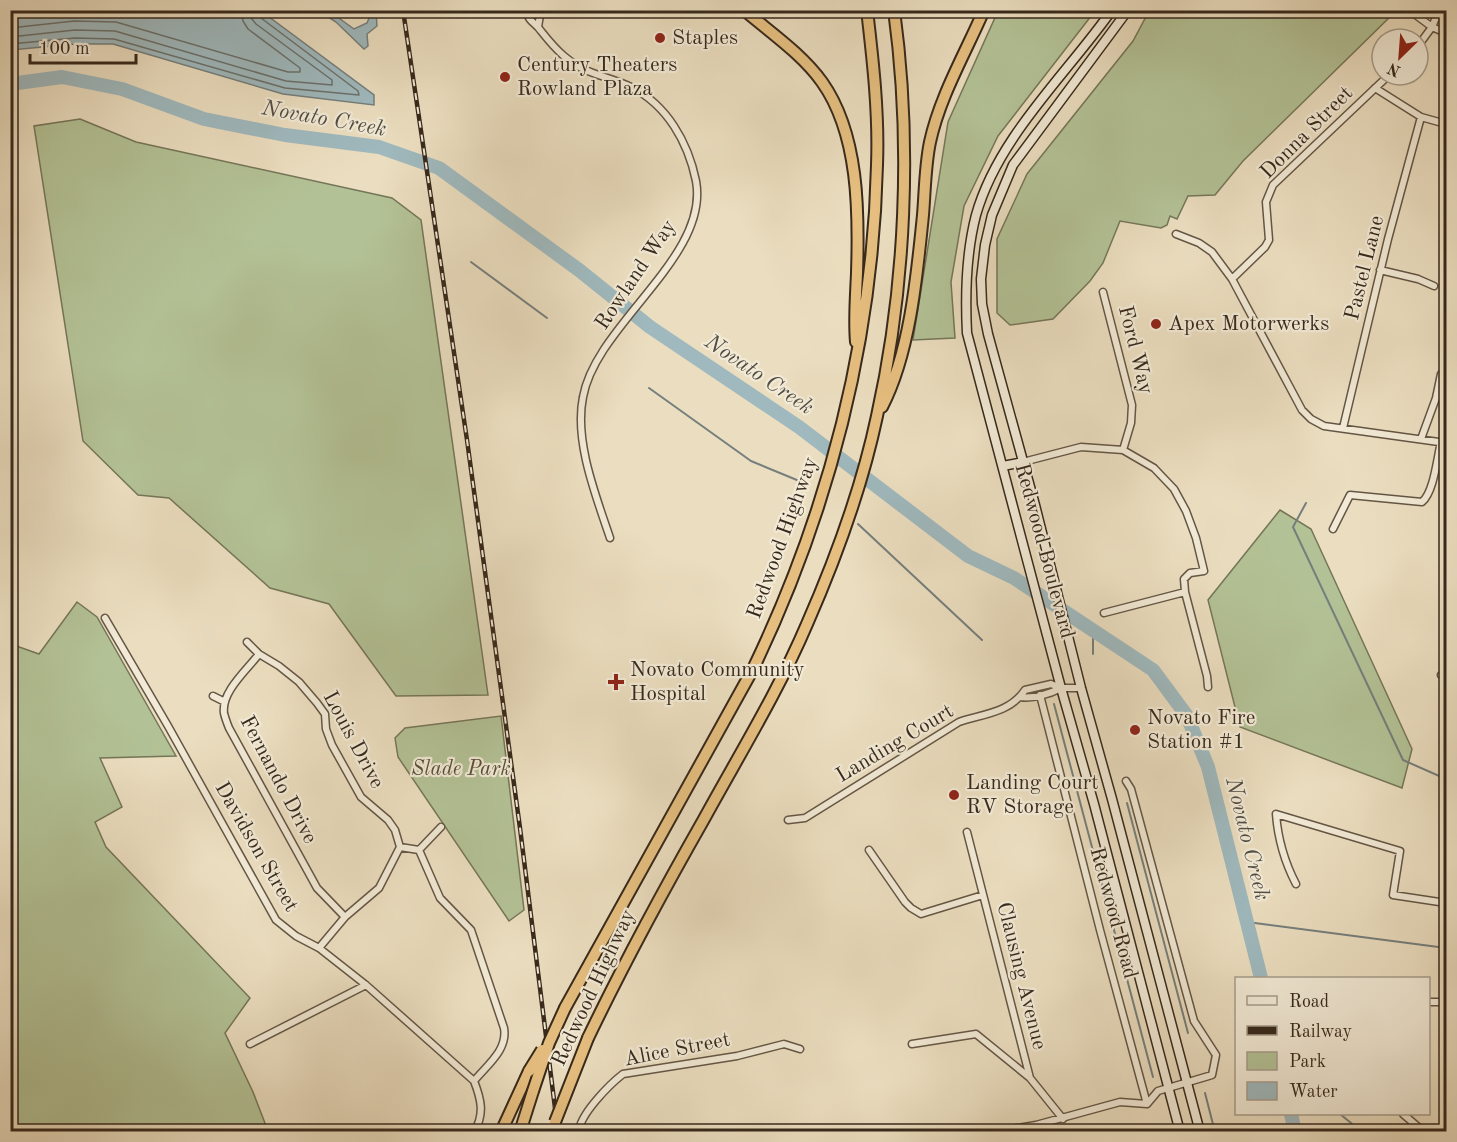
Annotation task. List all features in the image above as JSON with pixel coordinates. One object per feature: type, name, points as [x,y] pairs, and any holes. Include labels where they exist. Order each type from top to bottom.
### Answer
[{"type":"highway","points":[[744,10],[813,71],[835,104],[844,124],[851,153],[855,186],[857,254],[854,320],[857,357]]},
{"type":"highway","name":"Redwood Highway","points":[[520,1131],[549,1042],[565,1008],[753,669],[778,617],[796,572],[825,484],[843,420],[857,357],[871,272],[878,163],[873,61],[867,10]]},
{"type":"highway","name":"Redwood Highway","points":[[552,1131],[588,1038],[650,913],[778,683],[806,627],[852,503],[877,418],[893,317],[902,225],[903,107],[901,59],[894,10]]},
{"type":"highway","points":[[877,418],[892,388],[909,319],[918,271],[930,142],[943,99],[984,10]]},
{"type":"highway","points":[[501,1131],[530,1071],[565,1008]]},
{"type":"main road","name":"Redwood Boulevard","points":[[1112,10],[1018,130],[999,160],[980,204],[970,240],[966,274],[967,333],[1180,1131]]},
{"type":"main road","name":"Redwood Boulevard","points":[[1128,10],[1013,165],[992,215],[981,279],[982,304],[1054,586],[1200,1131]]},
{"type":"main road","points":[[1100,27],[1110,35]]},
{"type":"main road","points":[[1087,43],[1098,51]]},
{"type":"main road","points":[[1003,466],[1023,462]]},
{"type":"street","name":"Rowland Way","points":[[526,10],[529,20],[538,27],[556,52],[576,66],[617,81],[643,94],[665,114],[681,136],[688,151],[696,183],[697,200],[690,227],[683,242],[607,347],[590,374],[582,399],[581,415],[589,477],[610,538]]},
{"type":"street","points":[[538,10],[538,27]]},
{"type":"street","points":[[1409,10],[1432,27],[1446,33]]},
{"type":"street","points":[[1430,30],[1439,10]]},
{"type":"street","points":[[1375,88],[1421,117],[1446,124]]},
{"type":"street","name":"Donna Street","points":[[1232,279],[1265,247],[1269,240],[1266,202],[1273,185],[1375,88]]},
{"type":"street","name":"Pastel Lane","points":[[1344,428],[1380,270],[1421,117]]},
{"type":"street","points":[[1176,234],[1199,243],[1212,252],[1232,279],[1302,410],[1311,419],[1324,426],[1444,443],[1426,499],[1422,502],[1350,495],[1333,529]]},
{"type":"street","points":[[1380,270],[1418,279],[1434,286]]},
{"type":"street","name":"Ford Way","points":[[1103,292],[1132,405],[1131,423],[1123,450]]},
{"type":"street","points":[[1421,439],[1436,398],[1441,374]]},
{"type":"street","points":[[1023,462],[1081,447],[1123,450],[1154,468],[1174,489],[1190,520],[1204,571],[1190,573],[1184,579],[1185,592],[1208,687]]},
{"type":"street","points":[[1104,613],[1185,592]]},
{"type":"street","name":"Davidson Street","points":[[105,618],[276,920],[296,936],[319,948],[366,985],[474,1081]]},
{"type":"street","name":"Louis Drive","points":[[247,642],[259,654],[299,682],[325,714],[326,729],[332,745],[361,797],[388,820],[395,830],[400,846]]},
{"type":"street","name":"Fernando Drive","points":[[259,654],[230,692],[225,702],[224,714],[229,728],[317,888],[345,917]]},
{"type":"street","name":"Landing Court","points":[[789,820],[805,818],[958,722],[993,713],[1020,698],[1025,690],[1051,684],[1061,688],[1081,688]]},
{"type":"street","name":"Landing Court","points":[[1020,698],[1028,699],[1061,688]]},
{"type":"street","name":"Redwood Road","points":[[1040,695],[1147,1104]]},
{"type":"street","points":[[213,696],[225,702]]},
{"type":"street","points":[[992,1131],[1063,1119],[1120,1102],[1147,1104],[1158,1091],[1212,1076],[1216,1055],[1194,1021],[1131,789],[1126,781]]},
{"type":"street","points":[[1296,885],[1278,840],[1276,814],[1400,851],[1393,895],[1446,903]]},
{"type":"street","points":[[419,850],[441,827]]},
{"type":"street","name":"Clausing Avenue","points":[[967,832],[1030,1078],[1063,1119]]},
{"type":"street","points":[[319,948],[345,917],[379,888],[400,846],[419,850]]},
{"type":"street","points":[[419,850],[440,898],[471,930],[504,1028],[505,1040],[500,1051],[474,1081],[480,1095],[482,1110],[474,1131]]},
{"type":"street","points":[[869,850],[905,902],[921,914],[983,895]]},
{"type":"street","points":[[250,1044],[366,985]]},
{"type":"street","points":[[1430,1002],[1446,1002]]},
{"type":"street","points":[[912,1044],[976,1034],[1030,1078]]},
{"type":"street","name":"Alice Street","points":[[579,1131],[579,1124],[608,1088],[623,1074],[737,1056],[784,1044],[800,1049]]},
{"type":"street","points":[[1405,1115],[1424,1131]]},
{"type":"green space","points":[[998,11],[1095,11],[998,136],[964,206],[951,282],[955,338],[913,340],[948,122]]},
{"type":"green space","points":[[1149,11],[1396,11],[1380,27],[1370,27],[1370,36],[1243,161],[1215,195],[1188,196],[1177,219],[1170,216],[1167,225],[1161,228],[1120,221],[1103,263],[1090,281],[1053,319],[1010,325],[997,313],[997,239],[1027,174],[1133,41]]},
{"type":"green space","points":[[80,119],[136,142],[392,198],[421,220],[488,695],[396,696],[329,604],[270,588],[169,498],[138,495],[83,441],[34,126]]},
{"type":"green space","points":[[1280,510],[1311,529],[1412,749],[1402,788],[1240,727],[1208,600]]},
{"type":"green space","points":[[77,602],[97,617],[176,756],[100,758],[122,807],[95,822],[106,847],[250,998],[225,1033],[253,1092],[268,1131],[11,1131],[11,644],[39,654]]},
{"type":"green space","name":"Slade Park","points":[[501,716],[524,910],[509,921],[398,757],[395,738],[405,728]]},
{"type":"water","points":[[10,11],[261,11],[374,95],[374,105],[283,94],[113,44],[75,44],[11,50]]},
{"type":"water","points":[[319,11],[329,11],[354,29],[367,23],[372,11],[376,11],[377,26],[367,34],[368,46],[364,49],[336,22]]},
{"type":"waterway","name":"Novato Creek","points":[[10,84],[62,77],[122,89],[204,119],[285,135],[379,147],[439,168],[579,270],[650,327],[799,427],[968,556],[1014,578],[1153,670],[1187,716],[1208,767],[1261,977]]},
{"type":"waterway","points":[[471,262],[547,318]]},
{"type":"waterway","points":[[649,388],[751,461],[809,485]]},
{"type":"waterway","points":[[1306,503],[1293,527],[1403,760],[1446,779]]},
{"type":"waterway","points":[[858,524],[982,640]]},
{"type":"waterway","points":[[1093,630],[1093,654]]},
{"type":"waterway","points":[[1054,704],[1153,1077]]},
{"type":"waterway","points":[[1127,803],[1188,1033]]},
{"type":"waterway","points":[[1247,922],[1446,948]]},
{"type":"waterway","points":[[1205,1093],[1215,1132]]},
{"type":"waterway","name":"Novato Creek","points":[[1291,1115],[1295,1132]]},
{"type":"waterway","points":[[1341,1115],[1362,1132]]},
{"type":"railway","points":[[403,10],[467,440],[520,828],[558,1132]]},
{"type":"place","name":"Staples","points":[[660,38]]},
{"type":"place","name":"Century Theaters Rowland Plaza","points":[[505,77]]},
{"type":"place","name":"Apex Motorwerks","points":[[1156,324]]},
{"type":"place","name":"Novato Community Hospital","points":[[616,682]]},
{"type":"place","name":"Novato Fire Station #1","points":[[1135,730]]},
{"type":"place","name":"Landing Court RV Storage","points":[[954,795]]}]
